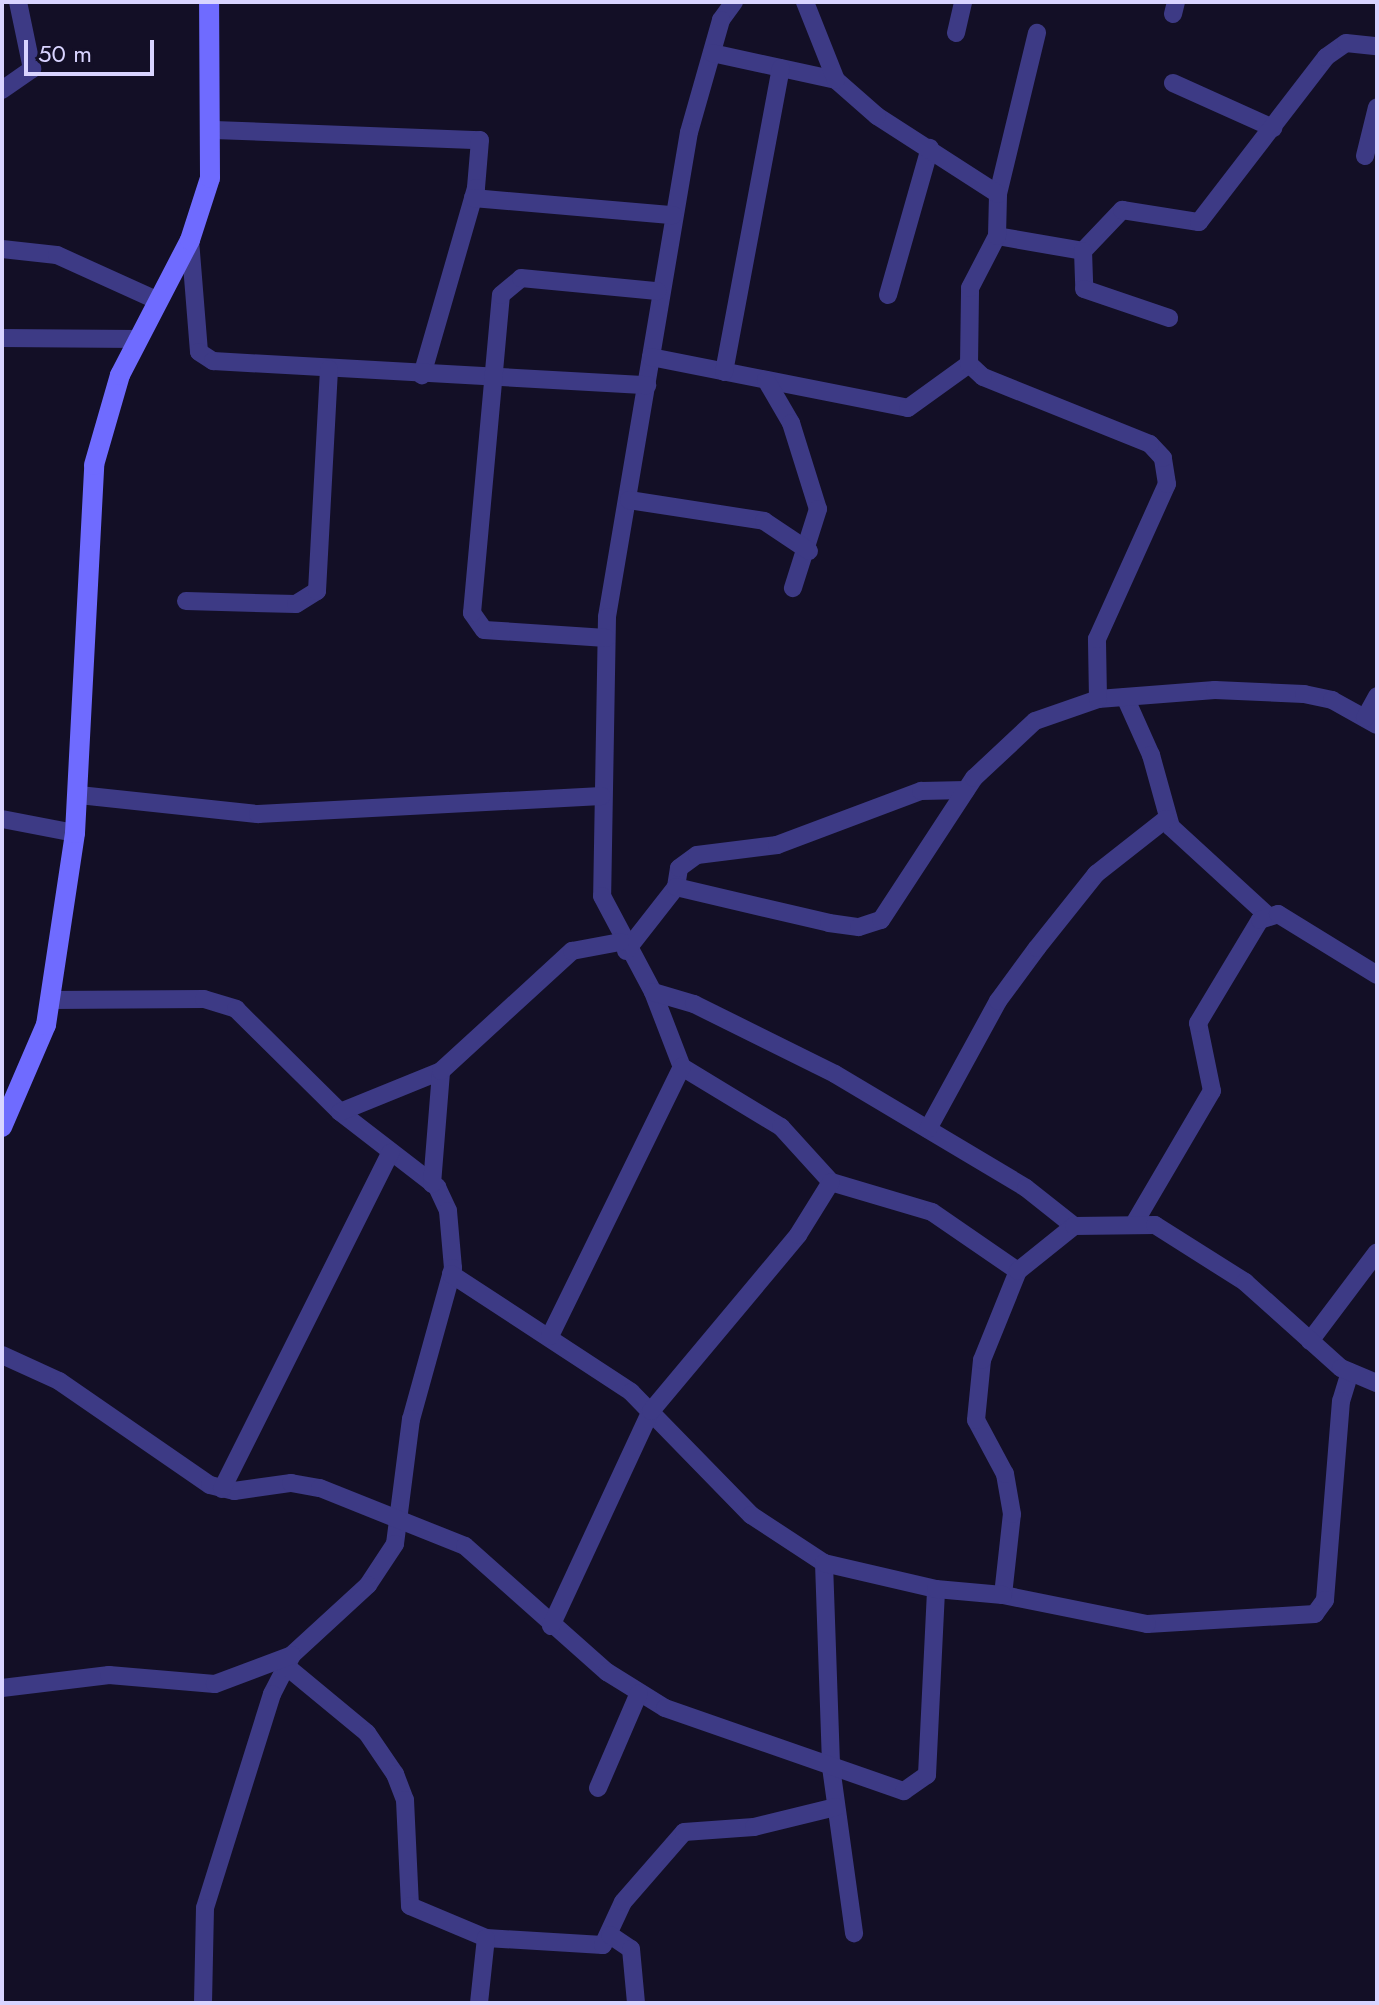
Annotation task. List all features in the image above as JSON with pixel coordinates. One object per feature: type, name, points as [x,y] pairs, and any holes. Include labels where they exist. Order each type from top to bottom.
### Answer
[{"type":"main road","points":[[2,1127],[51,1000],[75,833],[94,465],[138,339],[190,240],[210,178],[214,130],[209,2]]},
{"type":"street","points":[[2,90],[32,69],[18,2]]},
{"type":"street","points":[[734,2],[712,53],[657,291],[647,385],[606,638],[600,881],[623,946],[653,992],[682,1067],[781,1127],[831,1182],[932,1212],[1018,1271]]},
{"type":"street","points":[[805,2],[836,80]]},
{"type":"street","points":[[956,33],[963,2]]},
{"type":"street","points":[[1037,33],[998,194],[997,236],[970,288],[969,364],[983,377],[1150,444],[1163,458],[1167,484],[1097,639],[1098,699]]},
{"type":"street","points":[[1169,318],[1084,289],[1083,251],[1122,210],[1199,222],[1336,47],[1377,46]]},
{"type":"street","points":[[712,53],[836,80],[998,194]]},
{"type":"street","points":[[724,372],[781,68]]},
{"type":"street","points":[[1173,83],[1273,128]]},
{"type":"street","points":[[1365,156],[1377,107]]},
{"type":"street","points":[[214,130],[475,136],[481,145],[473,198],[422,375]]},
{"type":"street","points":[[888,295],[930,148]]},
{"type":"street","points":[[473,198],[673,215]]},
{"type":"street","points":[[997,236],[1083,251]]},
{"type":"street","points":[[190,240],[199,352],[213,361],[492,380],[647,385]]},
{"type":"street","points":[[2,249],[57,255],[156,300]]},
{"type":"street","points":[[606,638],[484,630],[472,613],[492,380],[507,285],[521,278],[657,291]]},
{"type":"street","points":[[2,338],[138,339]]},
{"type":"street","points":[[651,357],[908,408],[969,364]]},
{"type":"street","points":[[186,601],[296,604],[317,591],[329,369]]},
{"type":"street","points":[[766,380],[814,482],[818,509],[809,551],[793,588]]},
{"type":"street","points":[[629,500],[764,521],[809,551]]},
{"type":"street","points":[[676,887],[870,926],[888,912],[966,790],[1035,721],[1098,699],[1215,690],[1304,694],[1371,721],[1377,696]]},
{"type":"street","points":[[1125,697],[1151,755],[1166,819],[1267,915],[1278,914],[1377,975]]},
{"type":"street","points":[[340,1112],[441,1071],[572,951],[623,946],[676,887],[679,868],[697,855],[777,845],[936,787],[966,790]]},
{"type":"street","points":[[79,795],[258,814],[602,796]]},
{"type":"street","points":[[2,819],[75,833]]},
{"type":"street","points":[[928,1129],[998,1001],[1037,948],[1096,874],[1166,819]]},
{"type":"street","points":[[1135,1222],[1212,1091],[1200,1018],[1267,915]]},
{"type":"street","points":[[653,992],[694,1004],[821,1067],[928,1129],[1074,1226]]},
{"type":"street","points":[[51,1000],[204,999],[236,1009],[340,1112],[432,1184],[448,1211],[451,1274],[411,1419],[395,1544],[368,1585],[289,1661],[235,1796],[205,1908],[203,2003]]},
{"type":"street","points":[[550,1336],[682,1067]]},
{"type":"street","points":[[432,1184],[441,1071]]},
{"type":"street","points":[[222,1489],[390,1153]]},
{"type":"street","points":[[551,1626],[651,1411],[798,1235],[831,1182]]},
{"type":"street","points":[[1003,1595],[1010,1502],[1005,1474],[976,1420],[987,1333],[1018,1271],[1074,1226],[1135,1222],[1155,1225],[1245,1282],[1310,1341],[1350,1372],[1377,1383]]},
{"type":"street","points":[[1310,1341],[1377,1252]]},
{"type":"street","points":[[451,1274],[550,1336],[651,1411],[751,1515],[824,1563],[936,1589],[1003,1595],[1147,1624],[1315,1614],[1325,1600],[1341,1401],[1350,1372]]},
{"type":"street","points":[[2,1355],[59,1381],[222,1489],[306,1485],[465,1546],[551,1626],[639,1693],[831,1767],[904,1791],[923,1782],[936,1589]]},
{"type":"street","points":[[824,1563],[831,1767],[854,1933]]},
{"type":"street","points":[[2,1688],[109,1675],[215,1684],[289,1661]]},
{"type":"street","points":[[289,1661],[367,1733],[395,1774],[405,1800],[410,1906],[486,1938],[593,1947],[610,1935],[623,1902],[684,1832],[754,1827],[836,1807]]},
{"type":"street","points":[[598,1788],[639,1693]]},
{"type":"street","points":[[610,1935],[631,1949],[636,2003]]},
{"type":"street","points":[[479,2003],[486,1938]]}]
